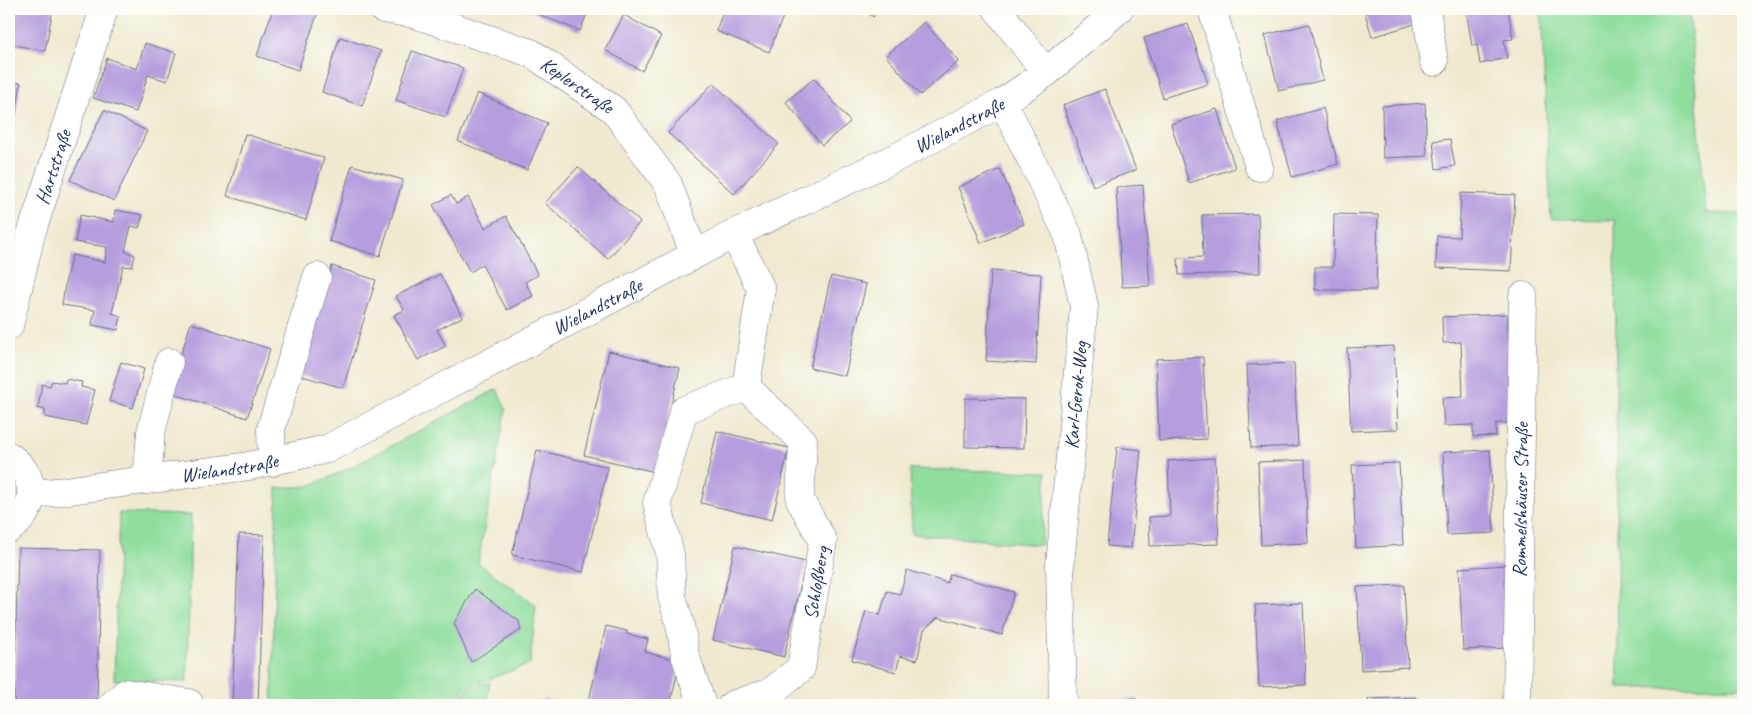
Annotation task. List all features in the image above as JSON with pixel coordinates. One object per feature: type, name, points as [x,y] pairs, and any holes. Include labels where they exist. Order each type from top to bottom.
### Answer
[{"type":"street","name":"Hartstraße","points":[[9,326],[31,234],[104,9]]},
{"type":"street","name":"Keplerstraße","points":[[383,9],[414,14],[531,54],[614,110],[668,184],[694,254]]},
{"type":"street","points":[[997,9],[1046,73]]},
{"type":"street","name":"Wielandstraße","points":[[31,494],[249,466],[327,449],[694,254],[897,157],[1003,102],[1046,73],[1119,9]]},
{"type":"street","points":[[1212,9],[1259,167]]},
{"type":"street","points":[[1426,9],[1434,62]]},
{"type":"street","name":"Karl-Gerok-Weg","points":[[1003,102],[1068,235],[1084,306],[1060,565],[1063,705]]},
{"type":"street","points":[[702,705],[685,655],[680,624],[672,597],[670,554],[657,503],[684,410],[746,387],[761,289],[734,234]]},
{"type":"street","points":[[272,462],[271,429],[317,277]]},
{"type":"street","name":"Rommelshäuser Straße","points":[[1517,705],[1523,296]]},
{"type":"street","points":[[147,480],[151,432],[169,362]]},
{"type":"street","name":"Schloßberg","points":[[732,705],[771,692],[801,668],[823,541],[800,500],[803,441],[746,387]]},
{"type":"street","points":[[9,456],[18,462],[25,471],[30,482],[31,494],[25,515],[17,524],[9,529]]},
{"type":"street","points":[[112,705],[126,693],[190,705]]},
{"type":"green space","points":[[1541,9],[1689,9],[1706,213],[1743,214],[1743,687],[1618,688],[1615,220],[1551,219]]},
{"type":"green space","points":[[497,389],[506,409],[478,563],[536,605],[530,664],[463,689],[460,705],[272,705],[277,488],[309,486],[346,470]]},
{"type":"green space","points":[[910,469],[1047,472],[1041,545],[912,534]]},
{"type":"green space","points":[[119,513],[191,515],[187,682],[114,680]]},
{"type":"green space","points":[[490,682],[486,705],[463,705],[465,691]]},
{"type":"building","points":[[9,9],[53,9],[45,51],[9,44]]},
{"type":"building","points":[[273,9],[319,9],[298,70],[257,56]]},
{"type":"building","points":[[525,9],[589,9],[580,31]]},
{"type":"building","points":[[724,9],[786,9],[769,52],[716,31]]},
{"type":"building","points":[[864,9],[880,9],[873,17]]},
{"type":"building","points":[[1364,9],[1413,9],[1418,23],[1372,37]]},
{"type":"building","points":[[1466,9],[1508,9],[1513,39],[1504,40],[1507,58],[1480,64],[1477,45],[1472,46]]},
{"type":"building","points":[[624,15],[661,36],[642,71],[605,50]]},
{"type":"building","points":[[924,22],[959,61],[920,95],[886,56]]},
{"type":"building","points":[[1188,24],[1208,84],[1163,98],[1144,38]]},
{"type":"building","points":[[1309,24],[1323,80],[1279,91],[1265,35]]},
{"type":"building","points":[[340,37],[381,51],[362,106],[322,92]]},
{"type":"building","points":[[145,43],[176,53],[167,81],[148,75],[136,112],[93,98],[107,58],[137,69]]},
{"type":"building","points":[[412,51],[463,68],[446,117],[396,100]]},
{"type":"building","points":[[814,78],[850,122],[822,145],[786,102]]},
{"type":"building","points":[[9,81],[21,83],[13,133],[9,132]]},
{"type":"building","points":[[713,83],[779,144],[734,194],[668,133]]},
{"type":"building","points":[[1105,89],[1136,170],[1093,186],[1063,105]]},
{"type":"building","points":[[477,93],[547,123],[527,170],[458,141]]},
{"type":"building","points":[[1425,103],[1427,156],[1383,158],[1382,106]]},
{"type":"building","points":[[1323,108],[1338,164],[1292,177],[1277,121]]},
{"type":"building","points":[[1217,109],[1235,168],[1189,183],[1171,124]]},
{"type":"building","points":[[104,110],[147,131],[114,201],[70,180]]},
{"type":"building","points":[[245,134],[324,158],[306,220],[227,196]]},
{"type":"building","points":[[1450,139],[1455,166],[1436,169],[1433,141]]},
{"type":"building","points":[[352,165],[403,180],[380,256],[329,241]]},
{"type":"building","points":[[578,167],[640,222],[608,259],[545,203]]},
{"type":"building","points":[[1000,169],[1024,224],[981,243],[958,187]]},
{"type":"building","points":[[1143,185],[1150,286],[1122,287],[1116,187]]},
{"type":"building","points":[[1461,193],[1515,195],[1511,271],[1436,268],[1437,236],[1459,237]]},
{"type":"building","points":[[451,195],[456,204],[468,197],[485,228],[506,216],[538,275],[525,282],[533,296],[507,310],[482,265],[470,272],[433,205]]},
{"type":"building","points":[[115,210],[143,215],[139,228],[131,226],[125,251],[135,255],[132,267],[123,266],[112,313],[121,316],[118,330],[92,325],[95,310],[62,305],[72,255],[105,262],[107,247],[75,242],[80,215],[114,222]]},
{"type":"building","points":[[1258,214],[1260,273],[1179,275],[1178,258],[1203,257],[1202,215]]},
{"type":"building","points":[[1334,214],[1378,215],[1376,290],[1315,290],[1315,267],[1333,267]]},
{"type":"building","points":[[332,266],[376,280],[343,388],[299,375]]},
{"type":"building","points":[[991,271],[1041,274],[1036,364],[986,361]]},
{"type":"building","points":[[440,274],[462,317],[437,330],[446,346],[418,360],[394,315],[404,310],[396,296]]},
{"type":"building","points":[[831,276],[866,284],[845,376],[810,368]]},
{"type":"building","points":[[1507,314],[1512,423],[1496,423],[1496,436],[1473,437],[1473,425],[1444,426],[1442,398],[1463,397],[1461,342],[1443,343],[1442,317]]},
{"type":"building","points":[[191,323],[270,349],[247,418],[169,392]]},
{"type":"building","points":[[1394,346],[1398,429],[1351,431],[1347,348]]},
{"type":"building","points":[[609,351],[680,368],[655,472],[584,455]]},
{"type":"building","points":[[1203,357],[1207,439],[1159,441],[1156,359]]},
{"type":"building","points":[[121,362],[144,369],[133,408],[109,401]]},
{"type":"building","points":[[1294,363],[1298,446],[1251,448],[1247,365]]},
{"type":"building","points":[[66,379],[82,382],[81,387],[95,390],[86,425],[45,417],[45,410],[38,408],[42,384],[50,386],[52,381],[65,383]]},
{"type":"building","points":[[965,398],[1025,399],[1024,448],[965,447]]},
{"type":"building","points":[[717,431],[789,448],[772,520],[701,503]]},
{"type":"building","points":[[1117,447],[1141,450],[1131,548],[1107,546]]},
{"type":"building","points":[[537,450],[608,467],[583,572],[512,555]]},
{"type":"building","points":[[1490,450],[1494,533],[1447,535],[1443,452]]},
{"type":"building","points":[[1215,458],[1219,544],[1150,546],[1149,517],[1170,516],[1168,461]]},
{"type":"building","points":[[1305,460],[1308,543],[1261,545],[1258,462]]},
{"type":"building","points":[[1399,463],[1403,545],[1356,548],[1352,465]]},
{"type":"building","points":[[239,534],[264,535],[258,705],[232,705]]},
{"type":"building","points":[[735,546],[806,562],[784,657],[713,640]]},
{"type":"building","points":[[18,548],[100,550],[97,705],[14,705]]},
{"type":"building","points":[[1507,565],[1510,648],[1463,650],[1459,568]]},
{"type":"building","points":[[907,570],[947,583],[950,574],[1014,592],[1002,635],[938,617],[924,630],[917,660],[900,656],[896,672],[852,660],[866,611],[880,615],[887,591],[900,594]]},
{"type":"building","points":[[1404,585],[1408,667],[1361,670],[1357,587]]},
{"type":"building","points":[[475,589],[519,621],[521,630],[471,662],[454,623]]},
{"type":"building","points":[[1303,603],[1306,685],[1259,687],[1255,605]]},
{"type":"building","points":[[606,626],[648,639],[645,652],[680,661],[670,705],[588,705]]},
{"type":"building","points":[[1415,697],[1416,705],[1369,705],[1368,699]]},
{"type":"building","points":[[543,699],[562,703],[561,705],[541,705]]},
{"type":"building","points":[[1136,699],[1137,705],[1110,705],[1110,701]]},
{"type":"building","points":[[902,701],[914,705],[900,705]]}]
